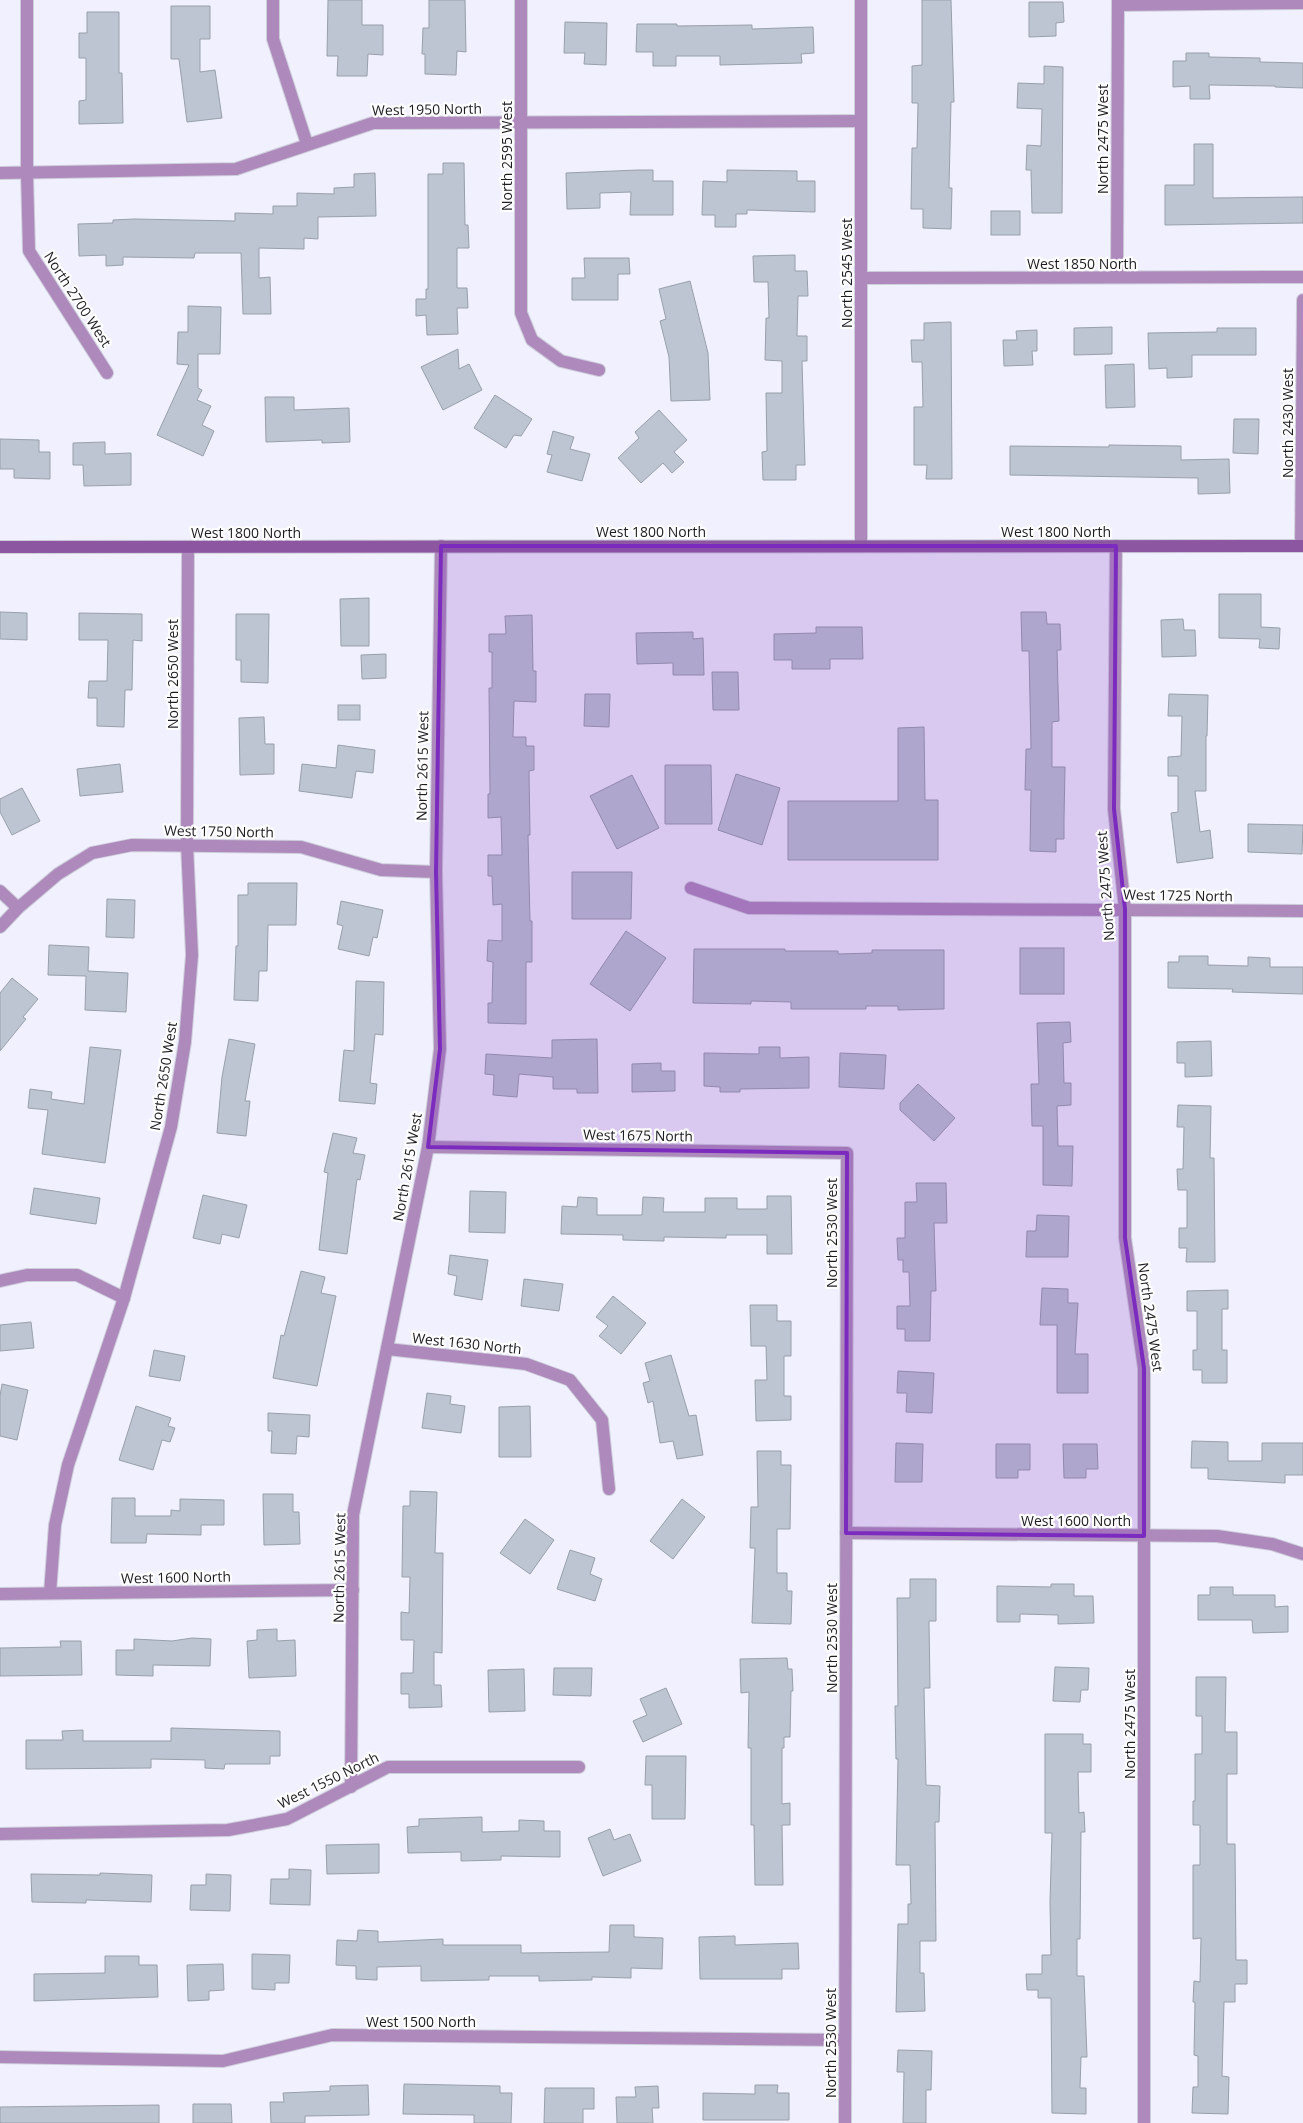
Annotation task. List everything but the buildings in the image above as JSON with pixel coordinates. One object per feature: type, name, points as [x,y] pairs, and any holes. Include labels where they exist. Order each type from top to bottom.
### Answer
[{"type":"main road","name":"West 1800 North","points":[[0,547],[1302,546]]},
{"type":"street","name":"North 2700 West","points":[[28,0],[27,174],[29,251],[107,373]]},
{"type":"street","points":[[274,0],[273,39],[307,144]]},
{"type":"street","name":"North 2595 West","points":[[521,0],[521,313],[532,340],[561,361],[599,370]]},
{"type":"street","name":"North 2545 West","points":[[861,0],[861,546]]},
{"type":"street","points":[[1118,2],[1303,3]]},
{"type":"street","name":"North 2475 West","points":[[1117,278],[1118,2]]},
{"type":"street","name":"West 1950 North","points":[[0,173],[236,169],[372,123],[861,121]]},
{"type":"street","name":"West 1850 North","points":[[861,278],[1303,277]]},
{"type":"street","name":"North 2430 West","points":[[1302,546],[1303,300]]},
{"type":"street","name":"North 2615 West","points":[[351,1788],[353,1515],[428,1147],[440,1048],[436,872],[440,546]]},
{"type":"street","name":"North 2475 West","points":[[1116,546],[1114,808],[1125,909],[1125,1238],[1144,1368],[1144,2123]]},
{"type":"street","name":"North 2650 West","points":[[50,1593],[55,1525],[68,1465],[124,1298],[171,1127],[185,1042],[192,955],[187,845],[188,547]]},
{"type":"street","name":"West 1750 North","points":[[0,927],[18,908],[58,874],[92,853],[132,845],[301,847],[381,870],[436,872]]},
{"type":"street","name":"West 1725 North","points":[[691,888],[750,908],[1303,911]]},
{"type":"street","points":[[0,891],[18,908]]},
{"type":"street","name":"West 1675 North","points":[[428,1147],[847,1154]]},
{"type":"street","name":"North 2530 West","points":[[845,2123],[847,1154]]},
{"type":"street","points":[[0,1281],[27,1275],[77,1275],[124,1298]]},
{"type":"street","name":"West 1630 North","points":[[387,1349],[526,1364],[570,1380],[602,1420],[608,1489]]},
{"type":"street","name":"West 1600 North","points":[[846,1534],[1218,1536],[1272,1544],[1303,1554]]},
{"type":"street","name":"West 1600 North","points":[[0,1594],[353,1590]]},
{"type":"street","name":"West 1550 North","points":[[0,1834],[228,1830],[287,1819],[351,1788],[388,1767],[579,1767]]},
{"type":"street","name":"West 1500 North","points":[[0,2057],[224,2061],[332,2035],[845,2040]]},
{"type":"highlighted area","points":[[441,546],[1116,546],[1114,809],[1125,909],[1125,1238],[1144,1368],[1144,1536],[846,1533],[847,1153],[428,1147],[440,1049],[436,872]]}]
